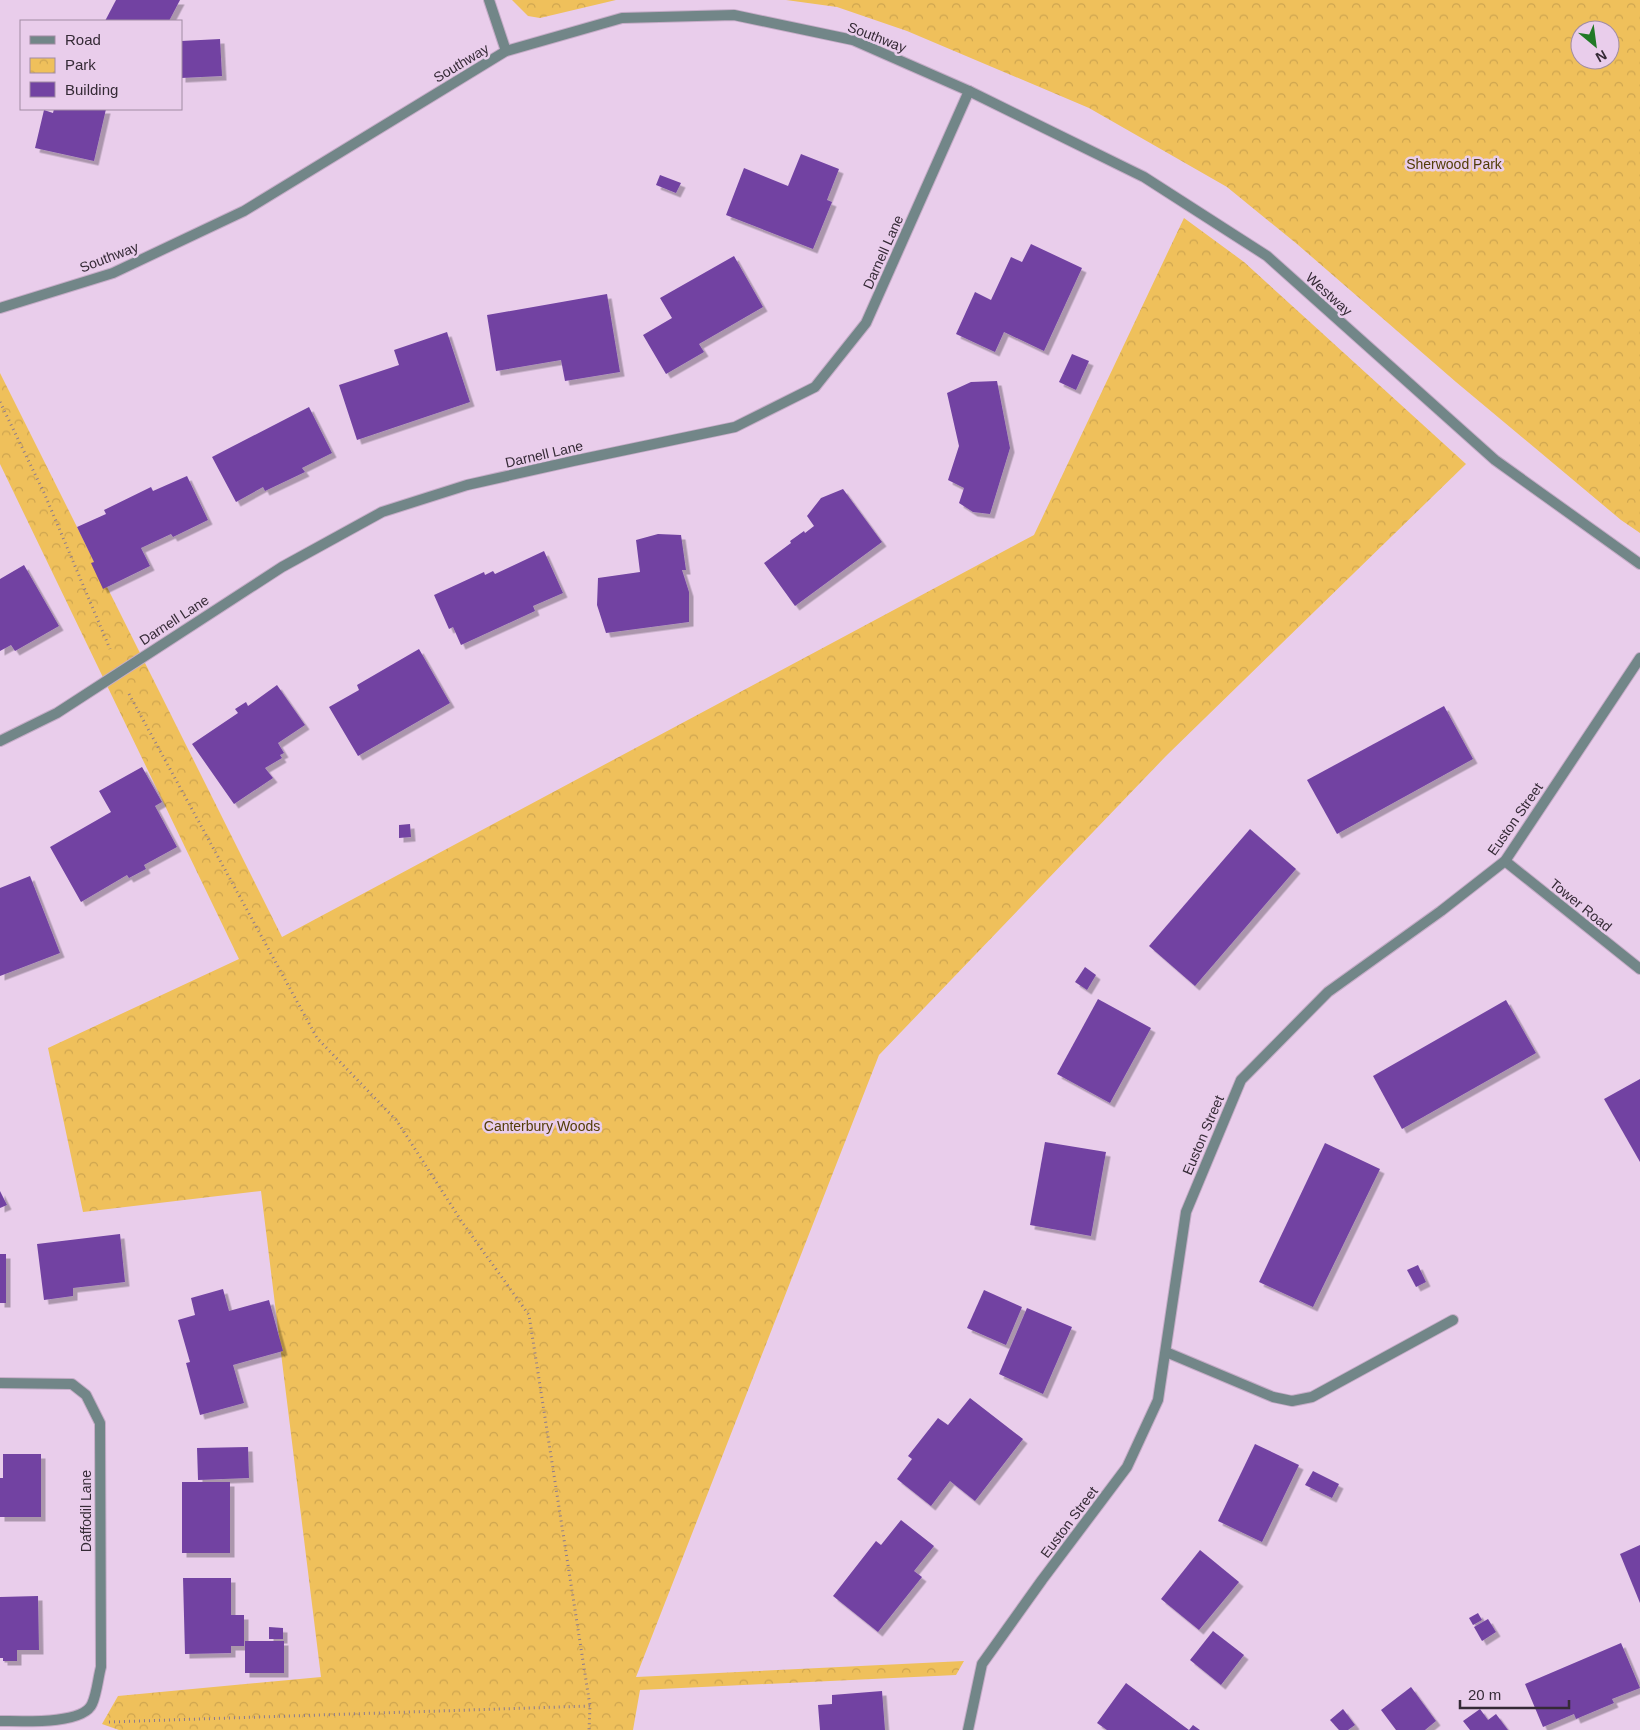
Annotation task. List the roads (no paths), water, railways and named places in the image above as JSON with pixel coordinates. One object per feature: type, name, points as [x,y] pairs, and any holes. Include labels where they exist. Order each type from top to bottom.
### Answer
[{"type":"street","points":[[489,0],[506,51]]},
{"type":"street","name":"Southway","points":[[0,308],[114,273],[244,211],[506,51],[622,18],[734,15],[853,40],[969,91]]},
{"type":"street","name":"Westway","points":[[969,91],[1144,177],[1267,256],[1495,460],[1640,564]]},
{"type":"street","name":"Darnell Lane","points":[[0,741],[57,713],[282,567],[382,512],[467,485],[735,428],[814,387],[866,323],[969,91]]},
{"type":"street","name":"Euston Street","points":[[968,1730],[982,1664],[1042,1580],[1128,1467],[1158,1400],[1186,1212],[1241,1080],[1328,992],[1441,911],[1505,862],[1640,658]]},
{"type":"street","name":"Tower Road","points":[[1505,862],[1640,970]]},
{"type":"street","points":[[1166,1352],[1273,1397],[1292,1401],[1312,1397],[1453,1320]]},
{"type":"street","name":"Daffodil Lane","points":[[0,1383],[72,1384],[86,1395],[100,1424],[101,1666],[92,1706],[81,1715],[44,1721],[0,1721]]},
{"type":"park label","name":"Sherwood Park","points":[[1454,164]]},
{"type":"park label","name":"Canterbury Woods","points":[[542,1126]]}]
